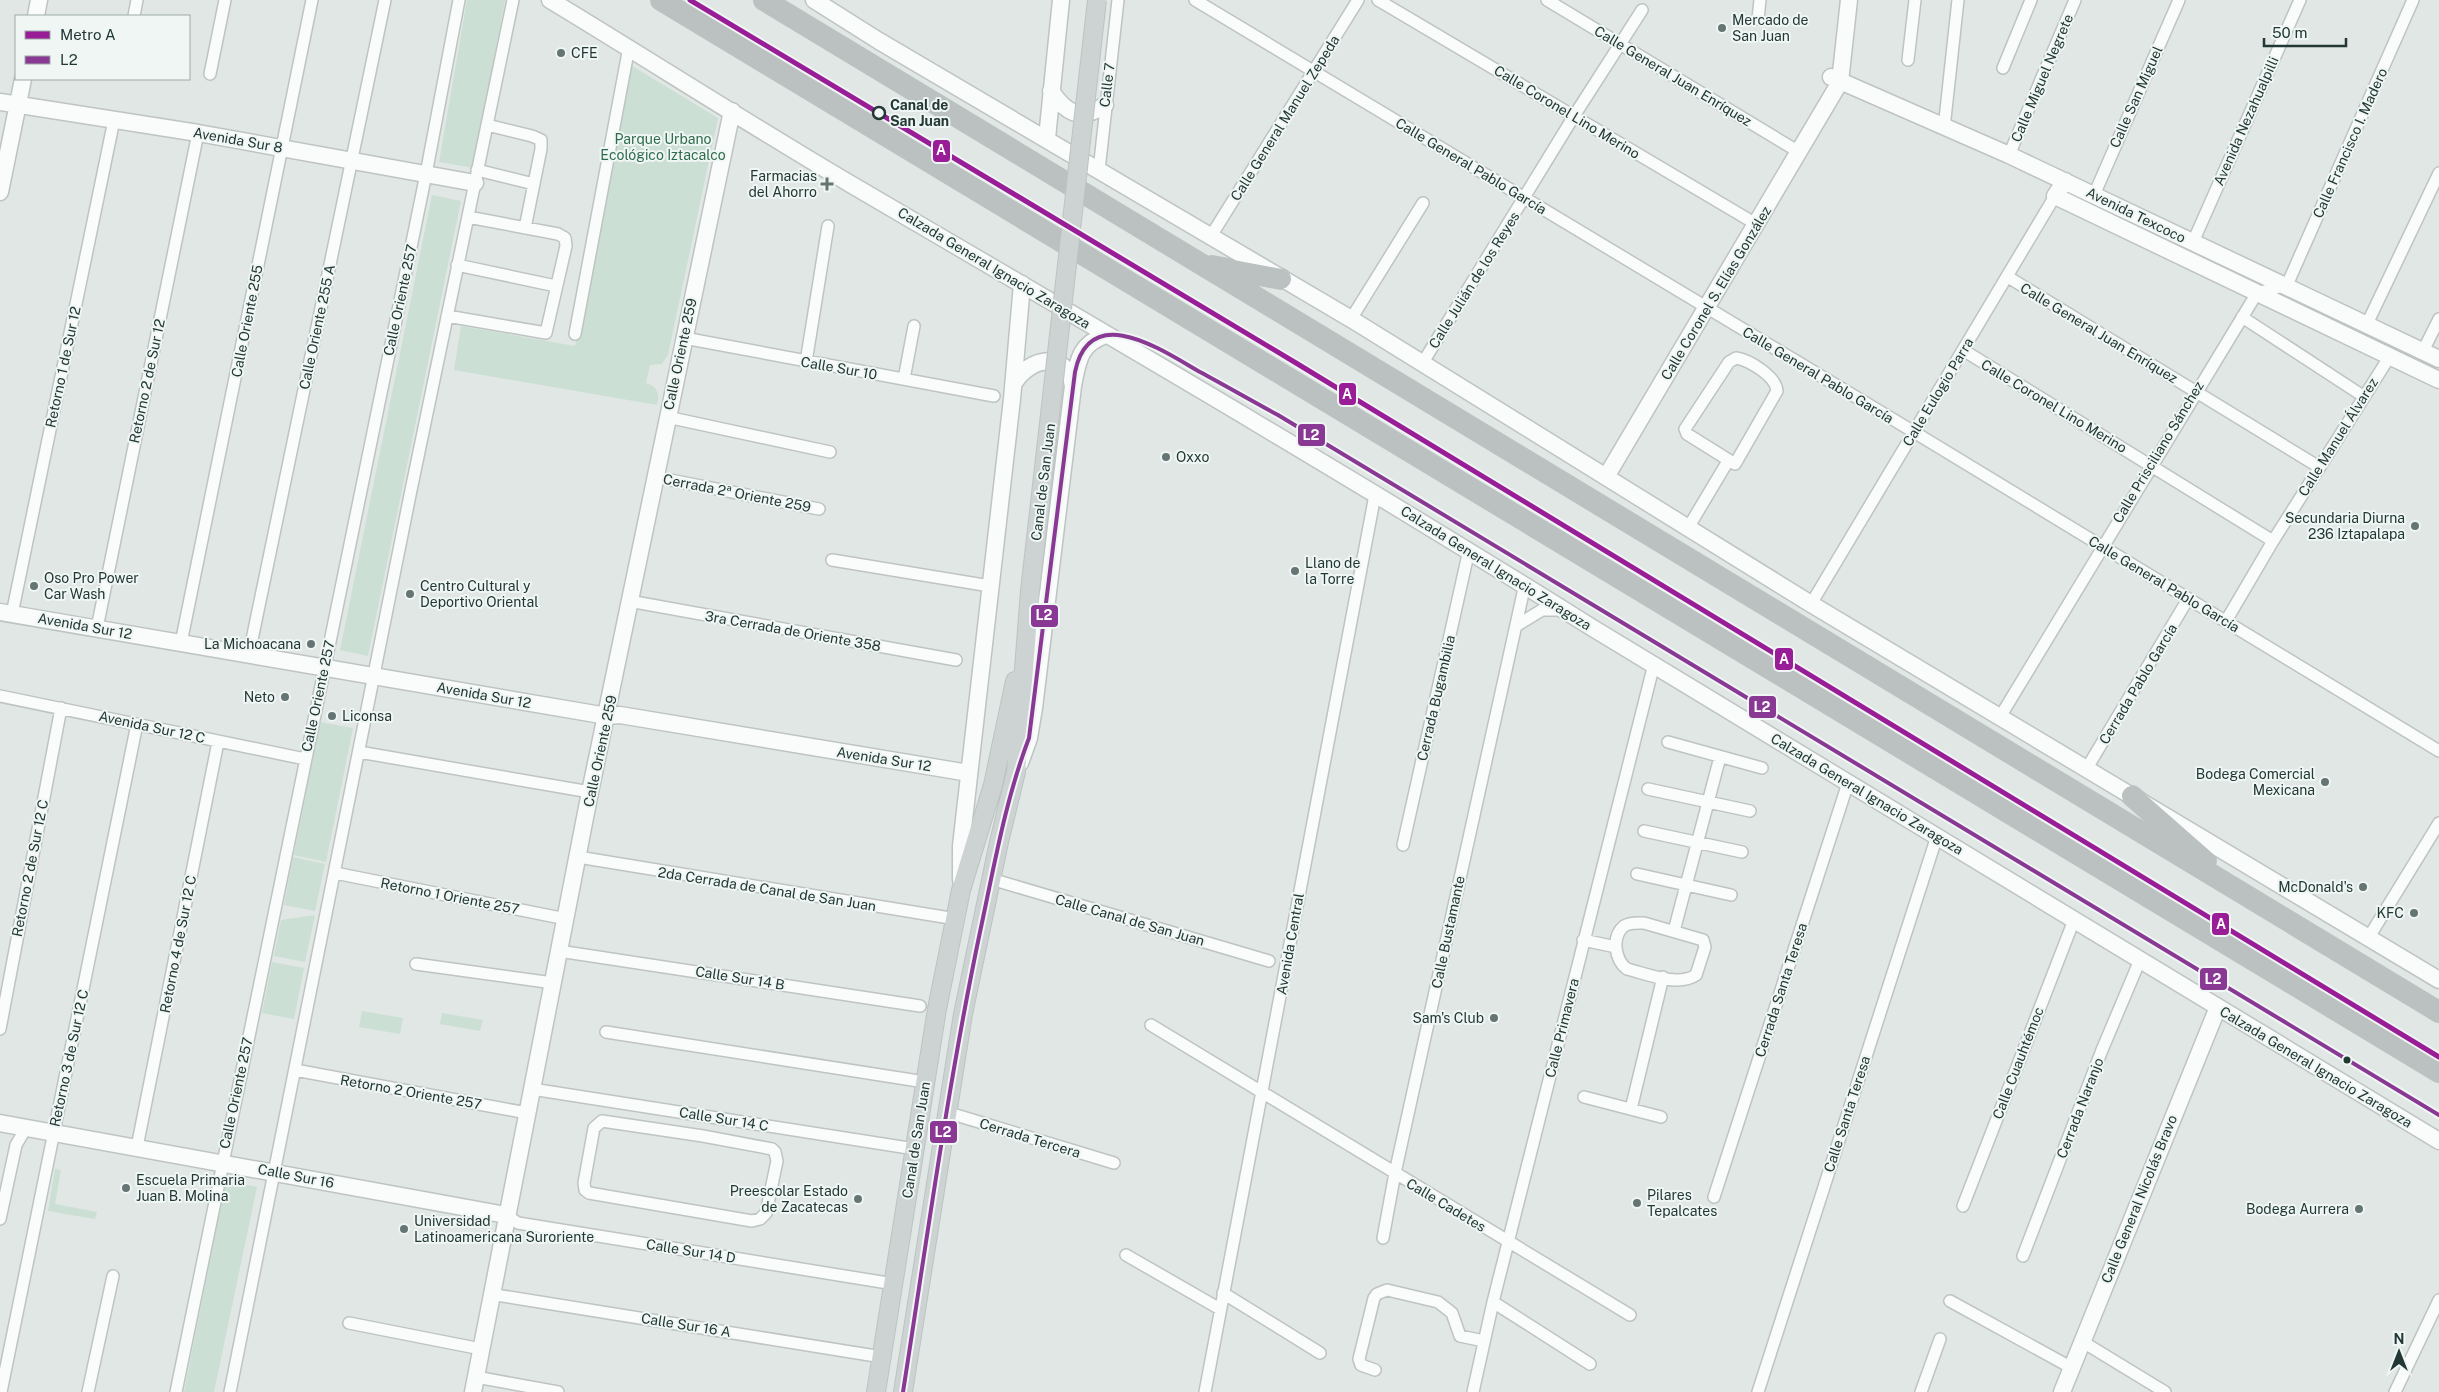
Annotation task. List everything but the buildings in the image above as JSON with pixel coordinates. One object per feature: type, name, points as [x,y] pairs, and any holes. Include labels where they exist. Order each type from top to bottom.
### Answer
[{"type":"highway","points":[[661,0],[2439,1072]]},
{"type":"highway","points":[[764,0],[2439,1012]]},
{"type":"highway","points":[[1198,263],[1281,279]]},
{"type":"highway","points":[[2132,796],[2247,896]]},
{"type":"main road","points":[[36,15],[39,0]]},
{"type":"main road","name":"Calzada General Ignacio Zaragoza","points":[[550,0],[844,180],[1469,550],[1564,610],[2439,1141]]},
{"type":"main road","points":[[814,0],[879,41],[1047,138],[1351,319],[1811,604],[2369,937],[2437,974]]},
{"type":"main road","points":[[1047,138],[1061,0]]},
{"type":"main road","name":"Canal de San Juan","points":[[1016,772],[1024,685],[1025,637],[1097,0]]},
{"type":"main road","points":[[1836,80],[1838,0]]},
{"type":"main road","points":[[1836,80],[1849,0]]},
{"type":"main road","points":[[0,192],[23,80]]},
{"type":"main road","name":"Calle Coronel S. Elías González","points":[[1606,476],[1826,109],[1836,80]]},
{"type":"main road","name":"Avenida Texcoco","points":[[1836,80],[2009,155],[2439,358]]},
{"type":"main road","points":[[1052,91],[1065,108],[1072,112],[1089,114],[1105,105]]},
{"type":"main road","name":"Avenida Sur 8","points":[[0,102],[198,133],[426,174],[476,176]]},
{"type":"main road","name":"Calle Oriente 259","points":[[474,1385],[490,1294],[590,792],[732,110]]},
{"type":"main road","name":"Calle Eulogio Parra","points":[[2055,196],[2065,181]]},
{"type":"main road","name":"Avenida Texcoco","points":[[2055,196],[2439,380]]},
{"type":"main road","points":[[2104,218],[2114,204]]},
{"type":"main road","name":"Canal de San Juan","points":[[962,890],[961,846],[1014,383],[1022,284]]},
{"type":"main road","name":"Canal de San Juan","points":[[903,1392],[963,1014],[991,879],[1016,772],[1029,738],[1073,386],[1083,349],[1094,339],[1106,335]]},
{"type":"main road","points":[[1014,383],[1021,371],[1029,365],[1038,362],[1050,362],[1062,365],[1067,370],[1071,376],[1073,386]]},
{"type":"main road","name":"Avenida Sur 12","points":[[6,613],[607,716],[620,715],[969,773]]},
{"type":"main road","name":"Canal de San Juan","points":[[876,1392],[882,1356],[886,1283],[915,1149],[924,1082],[937,1009],[962,890],[993,785],[1025,637]]},
{"type":"main road","name":"Calle General Nicolás Bravo","points":[[2065,1391],[2082,1342],[2157,1153],[2218,1007]]},
{"type":"main road","name":"Calle Sur 16","points":[[0,1123],[506,1215]]},
{"type":"street","points":[[134,15],[137,0]]},
{"type":"street","points":[[210,74],[225,0]]},
{"type":"street","name":"Calle Oriente 255","points":[[181,643],[312,0]]},
{"type":"street","name":"Calle Oriente 255 A","points":[[249,654],[385,0]]},
{"type":"street","name":"Calle Oriente 257","points":[[176,1392],[426,174],[459,0]]},
{"type":"street","points":[[230,1392],[512,0]]},
{"type":"street","name":"Calle 7","points":[[1099,170],[1118,0]]},
{"type":"street","name":"Calle General Pablo García","points":[[1195,0],[1914,432],[2439,751]]},
{"type":"street","name":"Calle General Manuel Zepeda","points":[[1211,236],[1358,0]]},
{"type":"street","name":"Calle Coronel Lino Merino","points":[[1378,0],[1756,224]]},
{"type":"street","name":"Calle General Juan Enríquez","points":[[1547,0],[1799,152]]},
{"type":"street","points":[[1758,20],[1760,0]]},
{"type":"street","points":[[1908,60],[1915,0]]},
{"type":"street","points":[[1944,128],[1958,0]]},
{"type":"street","points":[[2003,68],[2032,0]]},
{"type":"street","name":"Calle Miguel Negrete","points":[[2009,155],[2075,0]]},
{"type":"street","name":"Calle San Miguel","points":[[2094,195],[2178,0]]},
{"type":"street","name":"Avenida Nezahualpilli","points":[[2193,242],[2300,0]]},
{"type":"street","name":"Calle Francisco I. Madero","points":[[2287,285],[2413,0]]},
{"type":"street","name":"Calle Julián de los Reyes","points":[[1422,364],[1574,116],[1642,10]]},
{"type":"street","points":[[575,334],[629,48]]},
{"type":"street","name":"Retorno 1 de Sur 12","points":[[6,613],[114,120]]},
{"type":"street","points":[[486,125],[541,140],[526,228]]},
{"type":"street","name":"Retorno 2 de Sur 12","points":[[97,628],[198,133]]},
{"type":"street","points":[[2367,324],[2439,173]]},
{"type":"street","points":[[476,176],[534,184]]},
{"type":"street","name":"Calle Eulogio Parra","points":[[1811,604],[2055,196]]},
{"type":"street","points":[[1351,319],[1423,203]]},
{"type":"street","points":[[447,316],[546,333],[566,246],[566,238],[558,234],[468,217]]},
{"type":"street","points":[[806,362],[828,226]]},
{"type":"street","points":[[457,265],[556,286]]},
{"type":"street","name":"Calle General Juan Enríquez","points":[[2008,277],[2319,467]]},
{"type":"street","points":[[2257,293],[2287,285]]},
{"type":"street","name":"Calle Prisciliano Sánchez","points":[[2000,717],[2195,391],[2257,293]]},
{"type":"street","points":[[2242,317],[2363,396]]},
{"type":"street","points":[[2423,351],[2439,319]]},
{"type":"street","points":[[904,379],[914,326]]},
{"type":"street","name":"Calle Sur 10","points":[[684,338],[994,396]]},
{"type":"street","name":"Calle Coronel Lino Merino","points":[[1963,350],[2151,464],[2273,541]]},
{"type":"street","name":"Calle Manuel Álvarez","points":[[2226,621],[2273,541],[2390,356]]},
{"type":"street","points":[[1740,359],[1772,378],[1778,391],[1738,462],[1733,464],[1728,461],[1687,434],[1685,429],[1729,362],[1740,359]]},
{"type":"street","points":[[667,417],[830,452]]},
{"type":"street","points":[[1688,528],[1728,461]]},
{"type":"street","name":"Cerrada 2ª Oriente 259","points":[[655,477],[819,510]]},
{"type":"street","name":"Avenida Central","points":[[1205,1392],[1376,496]]},
{"type":"street","name":"Cerrada Bugambilia","points":[[1403,845],[1469,550]]},
{"type":"street","points":[[832,560],[990,586]]},
{"type":"street","name":"Calle Bustamante","points":[[1383,1238],[1395,1173],[1525,584]]},
{"type":"street","name":"Cerrada Pablo García","points":[[2087,768],[2188,599]]},
{"type":"street","name":"3ra Cerrada de Oriente 358","points":[[630,601],[956,660]]},
{"type":"street","points":[[1516,626],[1542,610],[1564,610]]},
{"type":"street","name":"Calle Primavera","points":[[1476,1391],[1484,1341],[1493,1302],[1654,664]]},
{"type":"street","name":"Avenida Sur 12 C","points":[[0,696],[305,759]]},
{"type":"street","name":"Retorno 2 de Sur 12 C","points":[[0,1028],[61,708]]},
{"type":"street","name":"Retorno 3 de Sur 12 C","points":[[1,1392],[137,724]]},
{"type":"street","name":"Retorno 4 de Sur 12 C","points":[[137,1147],[218,742]]},
{"type":"street","points":[[1668,742],[1762,768]]},
{"type":"street","points":[[359,752],[590,792]]},
{"type":"street","points":[[1674,930],[1699,842],[1720,757]]},
{"type":"street","name":"Cerrada Santa Teresa","points":[[1714,1197],[1848,783]]},
{"type":"street","points":[[1648,789],[1750,811]]},
{"type":"street","points":[[2369,937],[2439,823]]},
{"type":"street","points":[[1644,831],[1742,852]]},
{"type":"street","name":"Calle Santa Teresa","points":[[1758,1392],[1937,836]]},
{"type":"street","name":"2da Cerrada de Canal de San Juan","points":[[578,858],[956,919]]},
{"type":"street","name":"Retorno 1 Oriente 257","points":[[335,873],[566,919]]},
{"type":"street","points":[[1637,874],[1731,894]]},
{"type":"street","name":"Calle Canal de San Juan","points":[[991,879],[1269,961]]},
{"type":"street","name":"Calle Cuauhtémoc","points":[[1963,1206],[2074,920]]},
{"type":"street","points":[[1644,923],[1701,938],[1705,947],[1696,975],[1684,980],[1628,968],[1621,964],[1618,959],[1616,946],[1622,929],[1629,924],[1644,923]]},
{"type":"street","points":[[1584,940],[1616,946]]},
{"type":"street","name":"Calle Sur 14 B","points":[[559,950],[920,1006]]},
{"type":"street","name":"Cerrada Naranjo","points":[[2022,1256],[2102,1050],[2140,960]]},
{"type":"street","points":[[416,964],[553,983]]},
{"type":"street","points":[[1631,1109],[1663,977]]},
{"type":"street","name":"Calle Cadetes","points":[[1151,1025],[1630,1316]]},
{"type":"street","points":[[606,1032],[924,1082]]},
{"type":"street","name":"Retorno 2 Oriente 257","points":[[295,1070],[527,1113]]},
{"type":"street","name":"Calle Sur 14 C","points":[[532,1089],[915,1149]]},
{"type":"street","points":[[1584,1097],[1661,1117]]},
{"type":"street","name":"Cerrada Tercera","points":[[946,1112],[1114,1163]]},
{"type":"street","points":[[704,1136],[708,1116]]},
{"type":"street","points":[[606,1120],[704,1136],[768,1148],[775,1152],[777,1161],[766,1213],[760,1220],[752,1222],[593,1194],[586,1190],[584,1183],[594,1128],[598,1122],[606,1120]]},
{"type":"street","points":[[0,1219],[16,1145],[26,1128]]},
{"type":"street","name":"Calle Sur 14 D","points":[[506,1215],[518,1223],[886,1283]]},
{"type":"street","points":[[1126,1255],[1220,1309]]},
{"type":"street","points":[[88,1392],[113,1276]]},
{"type":"street","points":[[1375,1370],[1361,1365],[1359,1359],[1374,1298],[1382,1291],[1392,1291],[1438,1302],[1452,1312],[1460,1336],[1484,1341]]},
{"type":"street","points":[[1223,1293],[1320,1353]]},
{"type":"street","name":"Calle Sur 16 A","points":[[490,1294],[882,1356]]},
{"type":"street","points":[[1950,1300],[2072,1368]]},
{"type":"street","points":[[2395,1392],[2439,1300]]},
{"type":"street","points":[[1493,1302],[1590,1364]]},
{"type":"street","points":[[349,1324],[481,1349]]},
{"type":"street","points":[[1921,1392],[1940,1340]]},
{"type":"street","points":[[2082,1342],[2165,1392]]},
{"type":"street","points":[[474,1385],[558,1392]]},
{"type":"green space","points":[[467,0],[505,0],[474,168],[439,162]]},
{"type":"green space","name":"Parque Urbano Ecológico Iztacalco","points":[[629,64],[718,118],[668,355],[662,364],[650,365],[646,383],[657,391],[657,405],[454,370],[461,326],[575,346]]},
{"type":"green space","points":[[432,195],[461,201],[368,656],[340,650]]},
{"type":"green space","points":[[320,722],[353,728],[326,862],[294,855]]},
{"type":"green space","points":[[293,857],[325,864],[315,911],[284,905]]},
{"type":"green space","points":[[315,915],[305,962],[274,956],[281,920]]},
{"type":"green space","points":[[272,962],[304,968],[294,1019],[262,1013]]},
{"type":"green space","points":[[362,1011],[403,1018],[400,1034],[359,1027]]},
{"type":"green space","points":[[442,1013],[483,1020],[480,1031],[440,1024]]},
{"type":"green space","points":[[55,1169],[61,1170],[55,1204],[97,1212],[95,1219],[48,1211]]},
{"type":"green space","points":[[226,1181],[257,1187],[214,1392],[184,1392]]},
{"type":"metro line","name":"A","points":[[690,0],[1296,363],[2439,1057]]},
{"type":"transit line","name":"L2","points":[[903,1392],[938,1162],[968,989],[1001,834],[1013,786],[1029,738],[1075,372],[1083,350],[1096,339],[1111,335],[1129,337],[1167,353],[1278,415],[2439,1115]]},
{"type":"place","name":"Mercado de San Juan","points":[[1722,28]]},
{"type":"place","name":"CFE","points":[[561,53]]},
{"type":"place","name":"Canal de San Juan","points":[[879,113]]},
{"type":"place","name":"Farmacias del Ahorro","points":[[827,184]]},
{"type":"place","name":"Oxxo","points":[[1166,457]]},
{"type":"place","name":"Secundaria Diurna 236 Iztapalapa","points":[[2415,526]]},
{"type":"place","name":"Llano de la Torre","points":[[1295,571]]},
{"type":"place","name":"Oso Pro Power Car Wash","points":[[34,586]]},
{"type":"place","name":"Centro Cultural y Deportivo Oriental","points":[[410,594]]},
{"type":"place","name":"La Michoacana","points":[[311,644]]},
{"type":"place","name":"Neto","points":[[285,697]]},
{"type":"place","name":"Liconsa","points":[[332,716]]},
{"type":"place","name":"Bodega Comercial Mexicana","points":[[2325,782]]},
{"type":"place","name":"McDonald's","points":[[2363,887]]},
{"type":"place","name":"KFC","points":[[2414,913]]},
{"type":"place","name":"Sam's Club","points":[[1494,1018]]},
{"type":"place","name":"Escuela Primaria Juan B. Molina","points":[[126,1188]]},
{"type":"place","name":"Preescolar Estado de Zacatecas","points":[[858,1199]]},
{"type":"place","name":"Pilares Tepalcates","points":[[1637,1203]]},
{"type":"place","name":"Bodega Aurrera","points":[[2359,1209]]},
{"type":"place","name":"Universidad Latinoamericana Suroriente","points":[[404,1229]]}]
